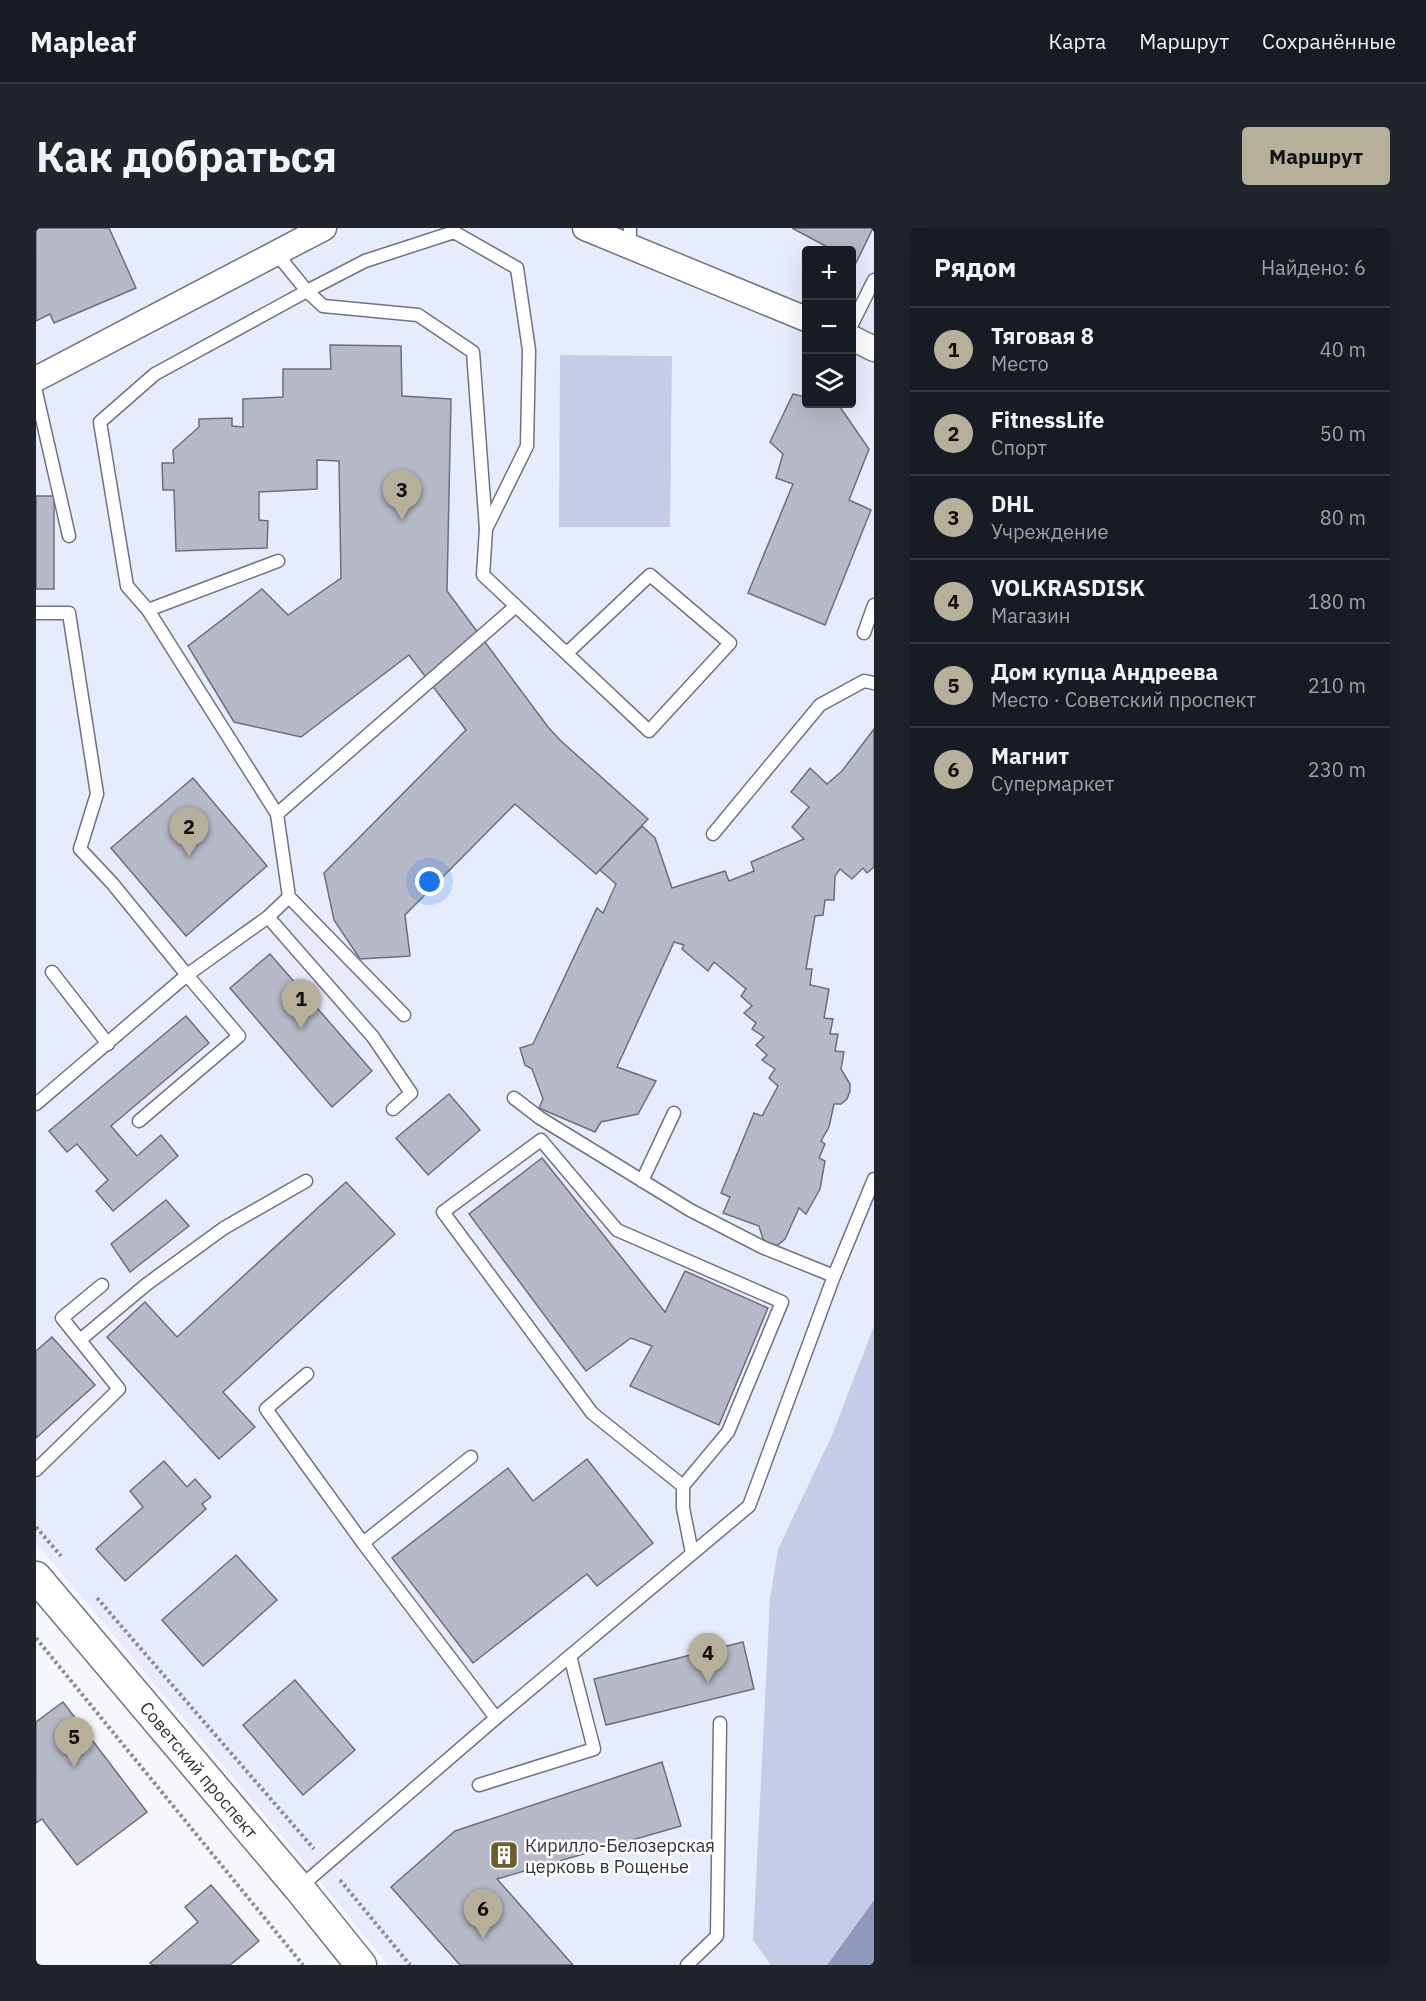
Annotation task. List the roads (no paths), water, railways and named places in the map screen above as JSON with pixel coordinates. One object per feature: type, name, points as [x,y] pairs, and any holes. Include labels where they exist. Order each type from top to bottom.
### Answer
[{"type":"street","points":[[36,379],[324,228]]},
{"type":"street","points":[[585,228],[630,238],[802,318]]},
{"type":"street","points":[[856,340],[874,350]]},
{"type":"street","name":"Советский проспект","points":[[36,1577],[299,1888],[361,1965]]},
{"type":"lane","points":[[404,1015],[289,897],[277,814],[148,610],[127,586],[100,422],[155,374],[307,291],[365,261],[454,232],[517,268],[529,350],[527,446],[486,529]]},
{"type":"lane","points":[[276,253],[307,291],[323,306],[418,315],[473,352],[486,529],[483,574],[516,606],[650,731],[730,643],[651,574],[567,653]]},
{"type":"lane","points":[[856,316],[874,280]]},
{"type":"lane","points":[[36,392],[69,536]]},
{"type":"lane","points":[[148,610],[278,561]]},
{"type":"lane","points":[[864,633],[874,605]]},
{"type":"lane","points":[[277,814],[516,606]]},
{"type":"lane","points":[[36,613],[69,613],[97,794],[80,849],[112,883],[239,1036],[139,1120]]},
{"type":"lane","points":[[713,834],[820,705],[864,681],[874,683]]},
{"type":"lane","points":[[36,1104],[187,975],[268,917],[289,897]]},
{"type":"lane","points":[[268,917],[373,1037],[411,1093],[393,1109]]},
{"type":"lane","points":[[52,972],[108,1044]]},
{"type":"lane","points":[[514,1098],[540,1118],[690,1210],[762,1247],[834,1276]]},
{"type":"lane","points":[[642,1181],[674,1113]]},
{"type":"lane","points":[[683,1486],[592,1413],[443,1212],[541,1140],[617,1230],[783,1302],[728,1432],[683,1486],[683,1508],[692,1553]]},
{"type":"lane","points":[[299,1888],[496,1718],[749,1506],[834,1276],[874,1179]]},
{"type":"lane","points":[[80,1340],[147,1284],[224,1228],[306,1181]]},
{"type":"lane","points":[[36,1470],[119,1389],[62,1318],[102,1285]]},
{"type":"lane","points":[[307,1374],[266,1409],[363,1543],[496,1718]]},
{"type":"lane","points":[[363,1543],[471,1457]]},
{"type":"lane","points":[[479,1785],[594,1749],[570,1656]]},
{"type":"lane","points":[[687,1965],[717,1936],[720,1723]]},
{"type":"place","name":"DHL","points":[[402,520]]},
{"type":"place","name":"FitnessLife","points":[[189,857]]},
{"type":"place","name":"Тяговая 8","points":[[301,1029]]},
{"type":"place","name":"VOLKRASDISK","points":[[708,1683]]},
{"type":"place","name":"Дом купца Андреева","points":[[74,1767]]},
{"type":"place","name":"Кирилло-Белозерская церковь в Рощенье","points":[[504,1855]]},
{"type":"place","name":"Магнит","points":[[483,1939]]}]
